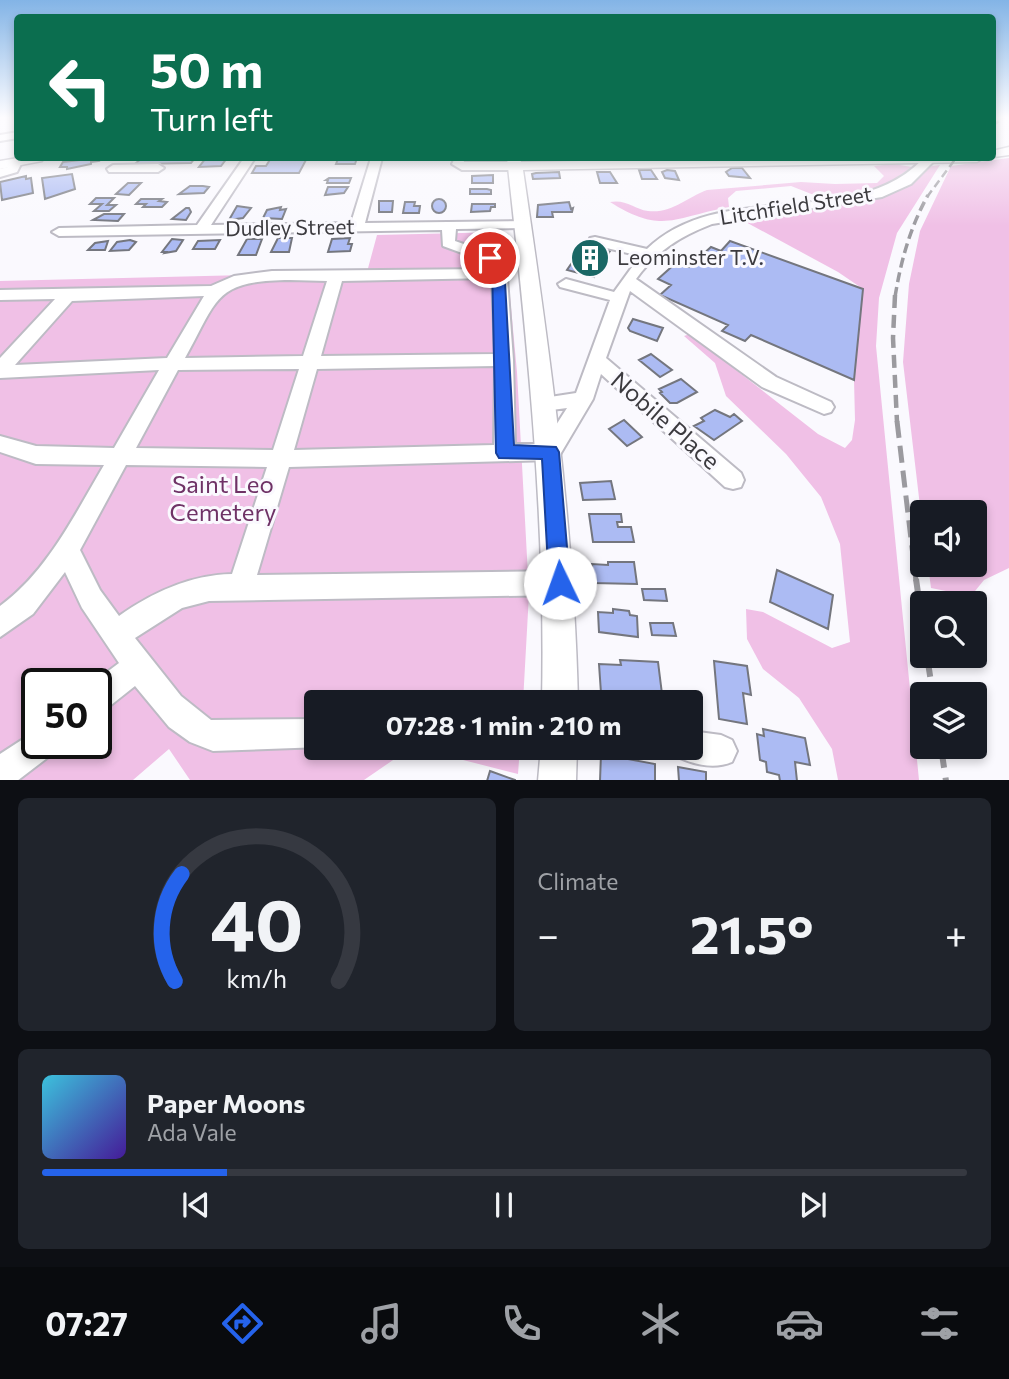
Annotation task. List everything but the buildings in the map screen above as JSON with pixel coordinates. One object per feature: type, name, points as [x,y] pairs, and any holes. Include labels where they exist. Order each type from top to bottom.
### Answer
[{"type":"main road","points":[[0,165],[21,161]]},
{"type":"main road","points":[[560,690],[560,583],[550,452],[514,162],[673,161]]},
{"type":"main road","points":[[557,780],[558,760]]},
{"type":"street","points":[[121,161],[113,169],[158,168]]},
{"type":"street","points":[[202,229],[247,161]]},
{"type":"street","points":[[357,227],[375,161]]},
{"type":"street","points":[[460,161],[462,166],[514,162]]},
{"type":"street","name":"Litchfield Street","points":[[550,452],[583,399],[624,290],[637,266],[671,236],[705,221],[879,193],[908,181],[925,161]]},
{"type":"street","points":[[0,173],[13,169],[16,162]]},
{"type":"street","name":"Dudley Street","points":[[59,232],[522,224]]},
{"type":"street","points":[[449,226],[447,241],[451,246],[490,258],[498,264],[504,360],[505,453]]},
{"type":"street","points":[[595,241],[649,254]]},
{"type":"street","points":[[0,623],[24,605],[67,550],[215,291],[228,282],[247,278],[499,273]]},
{"type":"street","points":[[241,585],[336,276]]},
{"type":"street","points":[[566,284],[624,290],[769,382],[824,407]]},
{"type":"street","points":[[0,295],[215,291]]},
{"type":"street","points":[[0,371],[63,299],[75,294]]},
{"type":"street","points":[[0,371],[173,364],[504,360]]},
{"type":"street","name":"Nobile Place","points":[[598,361],[733,480]]},
{"type":"street","points":[[544,404],[583,399]]},
{"type":"street","points":[[0,444],[36,455],[120,459],[281,459],[550,452]]},
{"type":"street","points":[[67,550],[91,599],[138,666],[180,719],[198,731],[213,736],[304,734]]},
{"type":"street","points":[[117,634],[174,596],[201,589],[241,585],[277,589],[560,583]]},
{"type":"street","points":[[112,686],[138,666]]},
{"type":"street","points":[[0,773],[21,758]]},
{"type":"green space","points":[[1009,158],[1009,568],[984,580],[975,591],[946,591],[931,588],[930,577],[987,577],[987,500],[919,500],[903,362],[909,284],[920,231],[951,166]]},
{"type":"green space","points":[[894,164],[912,167],[887,184],[846,196],[824,199],[791,186],[736,191],[728,198],[729,207],[669,221],[643,218],[610,202],[621,202],[643,210],[656,211],[672,208],[707,190],[801,182],[877,183],[884,176],[874,166]]},
{"type":"green space","points":[[940,165],[897,233],[879,298],[876,346],[910,689],[910,759],[917,759],[919,780],[838,780],[832,749],[799,698],[763,669],[747,639],[746,609],[763,612],[832,648],[850,642],[840,544],[821,497],[786,454],[726,396],[715,363],[684,336],[690,334],[818,434],[845,448],[852,440],[855,420],[854,380],[863,289],[838,272],[742,220],[747,216],[872,200],[900,189],[932,166]]},
{"type":"green space","name":"Saint Leo Cemetery","points":[[504,232],[517,372],[529,594],[524,690],[304,690],[304,760],[393,760],[364,780],[190,780],[169,749],[133,780],[0,780],[0,281],[367,272],[377,235]]},
{"type":"green space","points":[[463,760],[519,760],[518,774]]},
{"type":"railway","points":[[927,197],[954,161]]},
{"type":"railway","points":[[895,297],[907,244],[927,197]]},
{"type":"railway","points":[[895,295],[893,338],[897,422]]},
{"type":"railway","points":[[897,421],[916,581]]},
{"type":"railway","points":[[916,579],[918,591]]},
{"type":"railway","points":[[929,668],[931,682]]},
{"type":"railway","points":[[943,759],[946,780]]},
{"type":"place","name":"Leominster T.V.","points":[[590,258]]},
{"type":"route","points":[[490,258],[498,264],[501,295],[505,453],[550,452],[560,583]]}]
